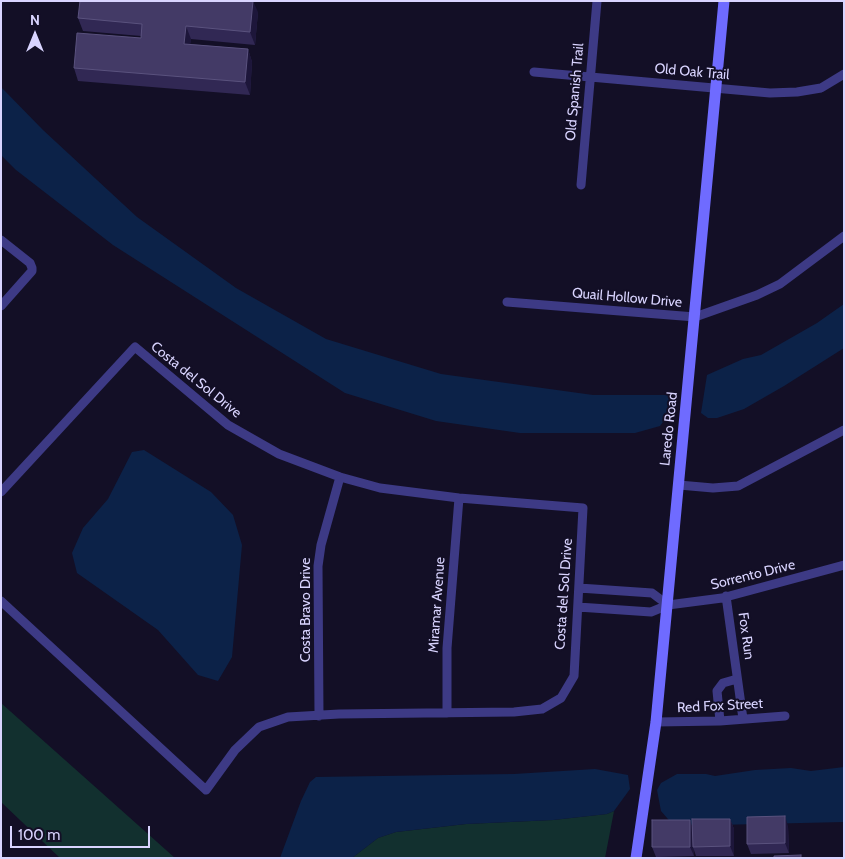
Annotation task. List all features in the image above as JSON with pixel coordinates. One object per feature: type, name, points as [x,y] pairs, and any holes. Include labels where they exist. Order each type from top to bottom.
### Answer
[{"type":"street","name":"Old Spanish Trail","points":[[581,185],[597,1]]},
{"type":"street","name":"Laredo Road","points":[[636,858],[656,722],[724,1]]},
{"type":"street","name":"Old Oak Trail","points":[[534,72],[716,89],[797,92],[821,88],[844,74]]},
{"type":"street","name":"Quail Hollow Drive","points":[[506,302],[695,317],[757,295],[780,284],[844,236]]},
{"type":"street","points":[[1,240],[30,263],[32,268],[32,271],[1,306]]},
{"type":"street","name":"Costa del Sol Drive","points":[[1,492],[135,347],[228,425],[279,454],[340,477],[380,488],[459,498],[583,508],[574,676],[561,698],[542,709],[514,712],[288,718],[259,727],[235,750],[206,790],[1,601]]},
{"type":"street","points":[[679,485],[713,488],[738,486],[844,430]]},
{"type":"street","name":"Costa Bravo Drive","points":[[319,716],[318,566],[321,545],[340,477]]},
{"type":"street","name":"Miramar Avenue","points":[[448,713],[447,648],[459,498]]},
{"type":"street","name":"Sorrento Drive","points":[[578,606],[651,612],[668,605],[726,596],[844,565]]},
{"type":"street","points":[[579,588],[652,594],[668,605]]},
{"type":"street","name":"Fox Run","points":[[726,596],[743,719]]},
{"type":"street","name":"Fox Run","points":[[720,721],[717,691],[723,683],[738,679]]},
{"type":"street","name":"Red Fox Street","points":[[656,722],[720,721],[785,716]]},
{"type":"green space","points":[[1,703],[175,858],[60,858],[1,802]]},
{"type":"green space","points":[[614,811],[605,858],[352,858],[378,838],[396,832],[466,824],[553,820],[607,814]]},
{"type":"water","points":[[1,87],[43,130],[137,217],[236,288],[326,339],[441,374],[593,395],[671,395],[671,411],[660,426],[635,433],[520,433],[436,421],[345,393],[113,245],[16,170],[1,155]]},
{"type":"water","points":[[844,304],[844,348],[744,409],[717,418],[708,418],[701,413],[707,375],[743,359],[761,355],[817,323]]},
{"type":"water","points":[[144,450],[211,492],[233,515],[242,545],[232,657],[218,681],[198,675],[158,630],[77,573],[72,553],[83,528],[108,499],[132,452]]},
{"type":"water","points":[[844,767],[844,822],[674,826],[661,811],[657,790],[661,783],[677,774],[706,774],[715,776],[755,770],[791,768],[811,771]]},
{"type":"water","points":[[595,769],[628,775],[630,789],[614,811],[607,814],[553,820],[466,824],[396,832],[378,838],[352,858],[280,858],[301,801],[310,782],[316,777],[514,774]]},
{"type":"building","points":[[80,1],[253,1],[250,32],[186,26],[184,44],[248,49],[245,82],[74,68],[77,33],[141,38],[142,24],[78,18]]},
{"type":"building","points":[[785,816],[785,843],[747,844],[747,817]]},
{"type":"building","points":[[692,819],[730,819],[730,846],[693,847]]},
{"type":"building","points":[[652,820],[690,820],[690,847],[652,847]]},
{"type":"building","points":[[801,855],[801,858],[774,858],[774,856]]}]
